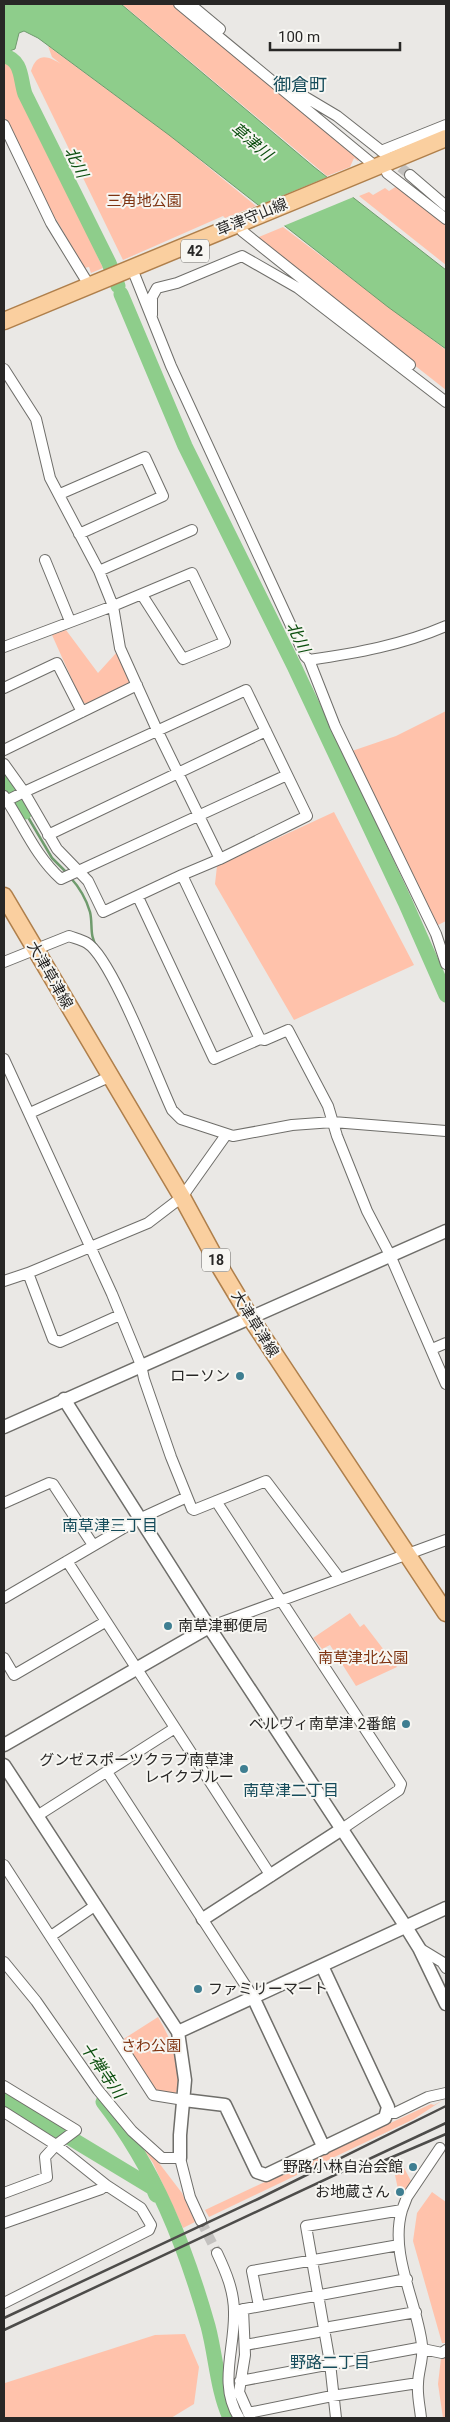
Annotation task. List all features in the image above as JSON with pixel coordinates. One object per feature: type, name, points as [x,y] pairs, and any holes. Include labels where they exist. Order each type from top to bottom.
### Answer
[{"type":"main road","name":"草津守山線","points":[[4,321],[249,225],[378,166],[446,138]]},
{"type":"main road","name":"草津守山線","points":[[378,166],[446,149]]},
{"type":"main road","name":"草津守山線","points":[[4,331],[86,289]]},
{"type":"main road","name":"大津草津線","points":[[4,896],[182,1197],[250,1317],[286,1374],[342,1453],[406,1555],[446,1613]]},
{"type":"street","points":[[179,4],[446,219]]},
{"type":"street","points":[[190,4],[367,152],[378,166]]},
{"type":"street","points":[[290,88],[337,116],[378,166],[446,213]]},
{"type":"street","points":[[4,125],[51,223],[86,289]]},
{"type":"street","points":[[378,166],[446,125]]},
{"type":"street","points":[[410,175],[446,206]]},
{"type":"street","points":[[249,225],[315,295],[446,402]]},
{"type":"street","points":[[151,321],[154,291],[198,276],[240,256],[315,295],[446,393]]},
{"type":"street","points":[[132,272],[151,321],[273,591],[305,656],[309,660],[335,726],[436,934],[446,964]]},
{"type":"street","points":[[4,369],[36,419],[50,478],[99,571],[114,606],[120,648],[157,730],[220,859]]},
{"type":"street","points":[[60,494],[145,457],[162,496],[79,534]]},
{"type":"street","points":[[99,571],[192,530]]},
{"type":"street","points":[[44,560],[70,621]]},
{"type":"street","points":[[4,647],[142,595],[192,573],[225,642],[183,659],[142,595]]},
{"type":"street","points":[[309,660],[374,650],[446,626]]},
{"type":"street","points":[[4,688],[57,663],[82,712]]},
{"type":"street","points":[[4,750],[137,685]]},
{"type":"street","points":[[4,764],[24,792],[57,849],[79,872],[88,881],[103,912],[220,859],[307,816],[246,690],[24,792],[5,799],[49,869],[61,879],[79,872],[287,775]]},
{"type":"street","points":[[48,835],[266,732]]},
{"type":"street","points":[[182,875],[260,1039]]},
{"type":"street","points":[[138,897],[214,1059],[260,1039],[265,1040],[288,1030],[328,1106],[367,1211],[390,1256],[446,1384]]},
{"type":"street","points":[[4,962],[69,936],[87,942],[93,948],[120,994],[172,1110],[181,1119],[226,1135],[244,1135],[292,1125],[333,1122],[446,1131]]},
{"type":"street","points":[[4,1059],[120,1315],[141,1365],[171,1457],[194,1510],[266,1481],[340,1579]]},
{"type":"street","points":[[30,1113],[110,1077]]},
{"type":"street","points":[[4,1281],[28,1273],[148,1223],[182,1197],[226,1135]]},
{"type":"street","points":[[4,1427],[446,1231]]},
{"type":"street","points":[[28,1273],[53,1339],[60,1342],[120,1315]]},
{"type":"street","points":[[432,1350],[446,1343]]},
{"type":"street","points":[[64,1399],[139,1519],[406,1927],[419,1948],[446,2004]]},
{"type":"street","points":[[4,1503],[49,1483],[53,1484],[93,1545]]},
{"type":"street","points":[[4,1598],[139,1519],[187,1497]]},
{"type":"street","points":[[203,1920],[399,1790],[400,1784],[216,1501]]},
{"type":"street","points":[[4,1745],[209,1627],[446,1540]]},
{"type":"street","points":[[67,1561],[271,1876]]},
{"type":"street","points":[[4,1658],[14,1675],[105,1622]]},
{"type":"street","points":[[37,1816],[175,1728]]},
{"type":"street","points":[[4,1765],[178,2032],[184,2064],[184,2100],[180,2135],[180,2158],[190,2197],[202,2221]]},
{"type":"street","points":[[107,1772],[253,1998],[324,2148]]},
{"type":"street","points":[[4,1865],[153,2095],[225,2105],[257,2172],[266,2175],[383,2120],[388,2113],[388,2107],[322,1966]]},
{"type":"street","points":[[51,1936],[96,1905]]},
{"type":"street","points":[[178,2032],[446,1908]]},
{"type":"street","points":[[419,1948],[442,1962],[446,1968]]},
{"type":"street","points":[[4,1962],[36,2001],[98,2090],[132,2131],[162,2158],[180,2158]]},
{"type":"street","points":[[4,2086],[76,2130],[56,2145],[46,2157],[47,2177],[4,2192]]},
{"type":"street","points":[[388,2113],[395,2113],[428,2097],[446,2093]]},
{"type":"street","points":[[4,2112],[56,2145],[106,2185],[141,2208],[151,2225],[150,2230],[4,2303]]},
{"type":"street","points":[[417,2418],[418,2383],[423,2348],[399,2245],[398,2222],[407,2197],[440,2148]]},
{"type":"street","points":[[4,2223],[101,2189],[106,2185]]},
{"type":"street","points":[[336,2418],[332,2396],[330,2363],[306,2226],[402,2210]]},
{"type":"street","points":[[259,2306],[252,2271],[399,2245]]},
{"type":"street","points":[[217,2253],[239,2310],[245,2345],[239,2392],[246,2417]]},
{"type":"street","points":[[239,2310],[407,2278]]},
{"type":"street","points":[[239,2310],[227,2382],[231,2401],[246,2417]]},
{"type":"street","points":[[245,2345],[416,2312]]},
{"type":"street","points":[[240,2381],[375,2354],[423,2348],[442,2353],[446,2350]]},
{"type":"street","points":[[246,2417],[332,2396],[418,2383]]},
{"type":"green space","points":[[122,4],[174,4],[361,158],[358,161],[354,158],[350,167],[327,176]]},
{"type":"green space","name":"三角地公園","points":[[48,46],[169,135],[256,206],[225,218],[223,216],[123,260],[31,71],[36,61],[43,57],[61,64],[52,57]]},
{"type":"green space","points":[[4,60],[12,65],[16,71],[19,88],[103,268],[91,273],[89,267],[84,268],[56,219],[50,214],[4,119]]},
{"type":"green space","points":[[397,186],[446,223],[446,265],[359,196],[369,192],[373,195],[385,188],[389,191]]},
{"type":"green space","points":[[283,227],[446,350],[446,390],[254,239]]},
{"type":"green space","points":[[66,630],[98,673],[117,652],[129,679],[129,684],[87,704],[82,702],[52,635]]},
{"type":"green space","points":[[446,711],[446,921],[436,926],[352,751],[396,736]]},
{"type":"green space","points":[[334,812],[414,965],[294,1020],[215,884],[217,866]]},
{"type":"green space","name":"南草津北公園","points":[[350,1613],[360,1627],[364,1624],[397,1667],[356,1686],[330,1645],[322,1649],[313,1638]]},
{"type":"green space","name":"さわ公園","points":[[158,2017],[175,2054],[178,2073],[176,2093],[161,2093],[153,2087],[122,2040]]},
{"type":"green space","points":[[443,2100],[414,2119],[209,2217],[205,2210],[431,2104],[434,2105]]},
{"type":"green space","points":[[146,2146],[182,2193],[195,2222],[183,2228],[153,2163],[143,2148]]},
{"type":"green space","points":[[403,2166],[411,2181],[400,2199],[394,2170]]},
{"type":"green space","points":[[432,2192],[446,2202],[446,2343],[442,2343],[413,2241],[417,2213]]},
{"type":"green space","points":[[185,2334],[199,2367],[194,2404],[171,2418],[4,2418],[5,2383],[155,2335]]},
{"type":"green space","points":[[446,2355],[446,2418],[443,2418],[438,2384],[441,2358]]},
{"type":"water","name":"草津川","points":[[4,4],[121,4],[314,167],[446,270],[446,349],[388,307],[169,135],[38,38],[24,31],[19,33],[15,49],[4,53]]},
{"type":"pier","points":[[330,176],[356,196],[281,227],[255,207]]},
{"type":"waterway","name":"北川","points":[[4,56],[10,58],[18,66],[25,94],[109,263],[118,286]]},
{"type":"waterway","name":"北川","points":[[121,294],[185,446],[294,666],[405,902],[446,995]]},
{"type":"waterway","points":[[4,780],[25,812]]},
{"type":"waterway","points":[[25,812],[52,858],[67,873]]},
{"type":"waterway","points":[[70,877],[80,889],[87,902],[91,916],[93,939],[97,947]]},
{"type":"waterway","name":"十禅寺川","points":[[4,2098],[153,2188],[156,2195]]},
{"type":"waterway","name":"十禅寺川","points":[[103,2102],[138,2154],[153,2181],[178,2237],[208,2326],[219,2384],[230,2418]]},
{"type":"tunnel","points":[[389,158],[410,175]]},
{"type":"tunnel","points":[[201,2221],[217,2253]]},
{"type":"railway","points":[[4,2318],[258,2199],[446,2106]]},
{"type":"railway","points":[[4,2330],[446,2123]]},
{"type":"railway","points":[[376,2164],[446,2134]]},
{"type":"place","name":"ローソン","points":[[240,1376]]},
{"type":"place","name":"南草津郵便局","points":[[168,1626]]},
{"type":"place","name":"ベルヴィ南草津 2番館","points":[[406,1724]]},
{"type":"place","name":"グンゼスポーツクラブ南草津 レイクブルー","points":[[244,1769]]},
{"type":"place","name":"ファミリーマート","points":[[198,1989]]},
{"type":"place","name":"野路小林自治会館","points":[[413,2167]]},
{"type":"place","name":"お地蔵さん","points":[[400,2192]]},
{"type":"district","name":"御倉町","points":[[300,85]]},
{"type":"district","name":"南草津三丁目","points":[[110,1525]]},
{"type":"district","name":"南草津二丁目","points":[[291,1790]]},
{"type":"district","name":"野路二丁目","points":[[330,2362]]}]
